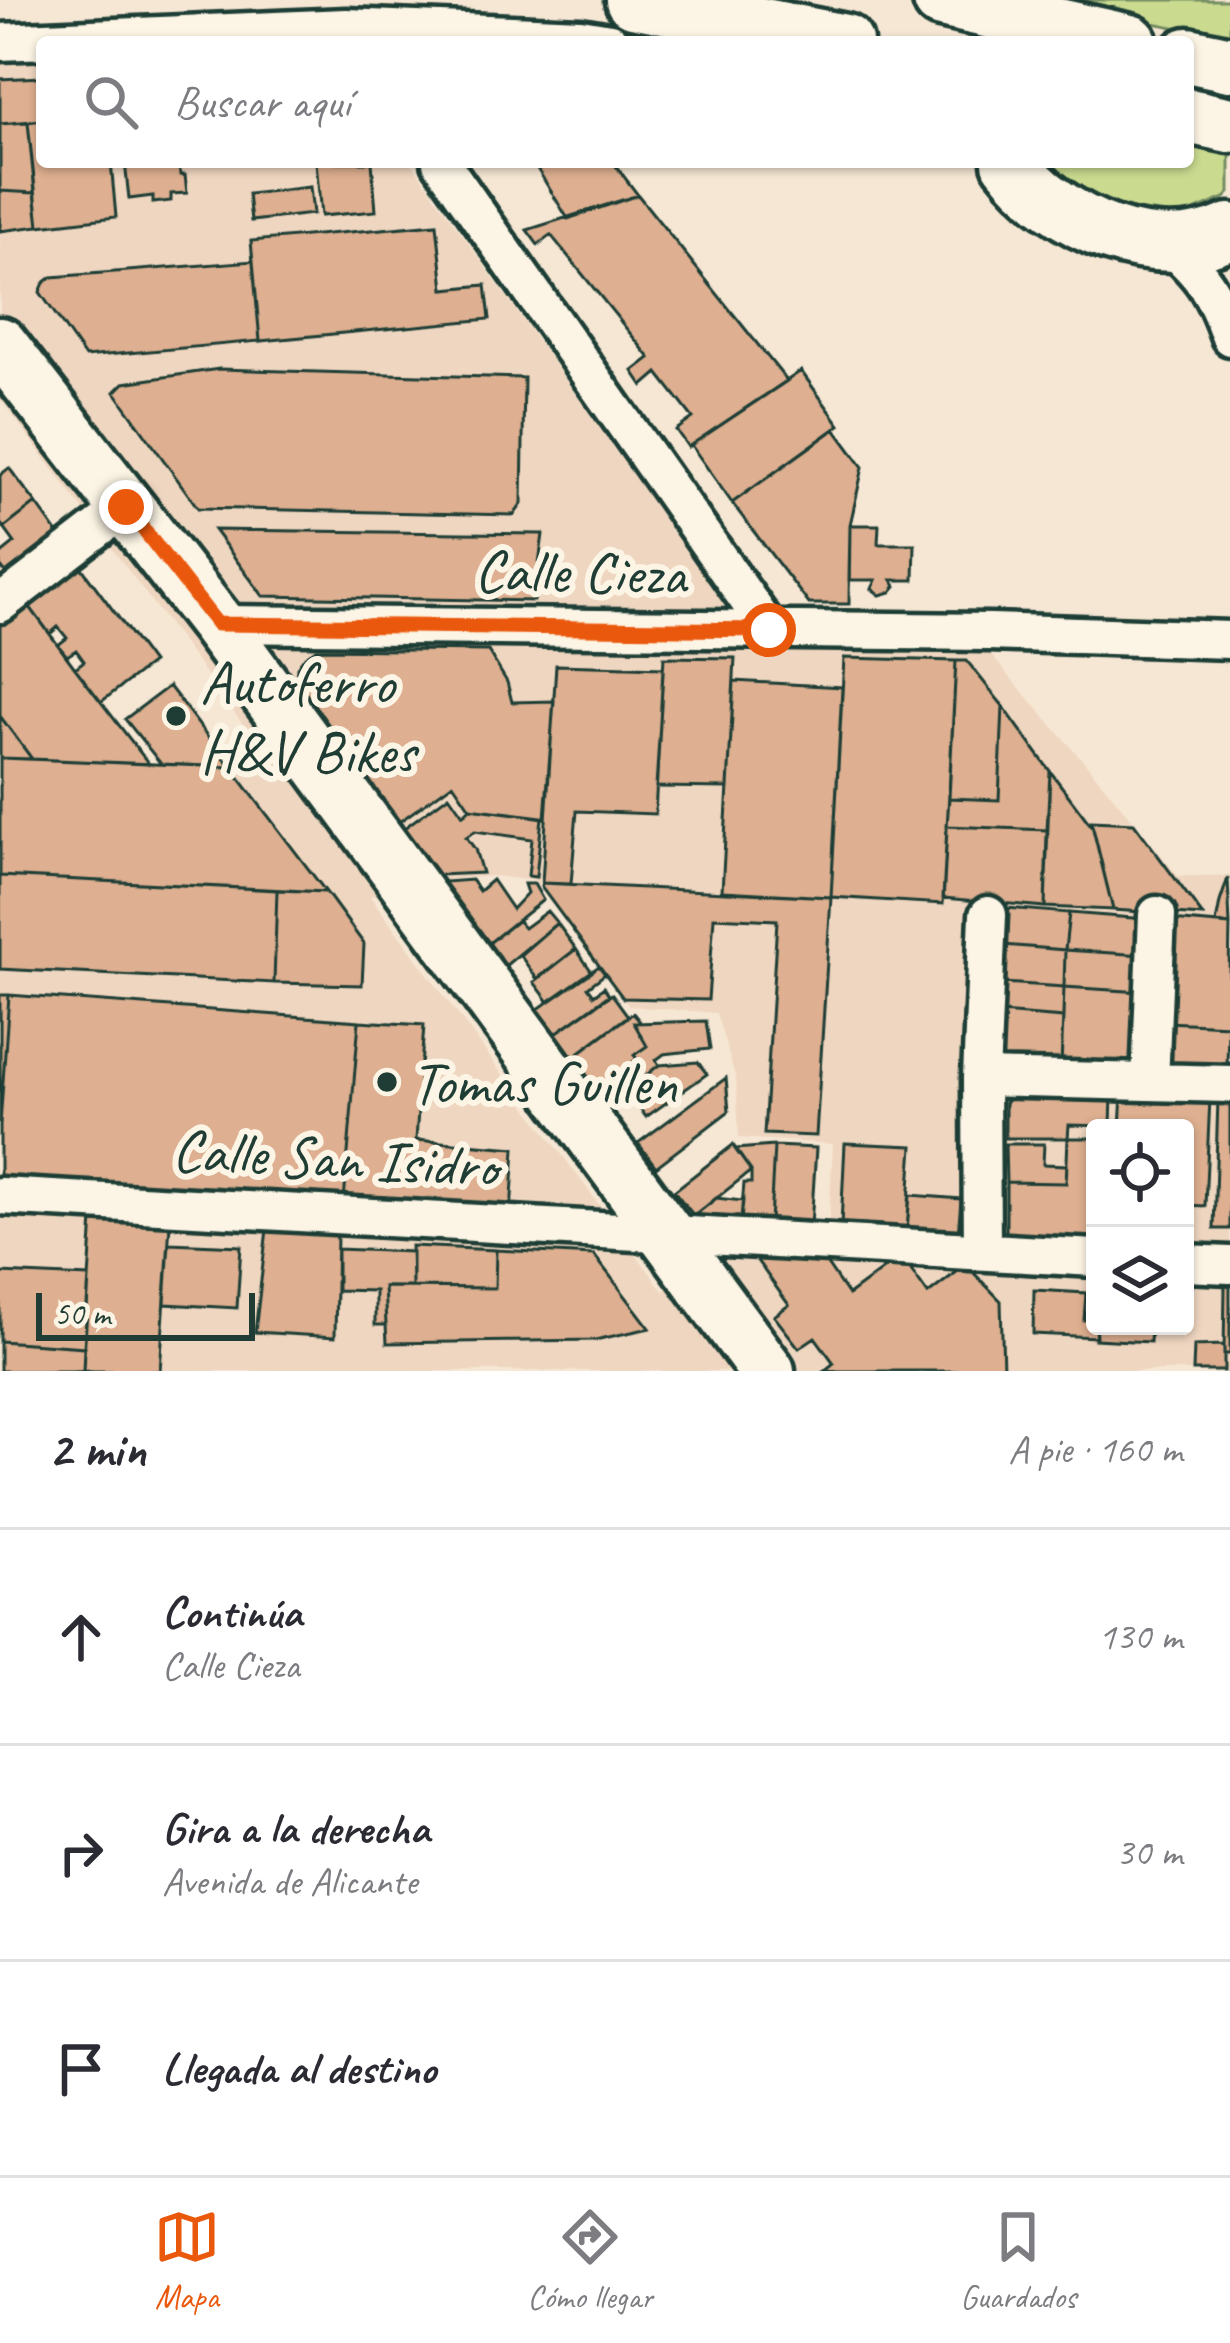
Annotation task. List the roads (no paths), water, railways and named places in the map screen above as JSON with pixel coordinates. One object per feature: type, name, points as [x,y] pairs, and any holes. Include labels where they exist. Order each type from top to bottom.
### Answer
[{"type":"main road","points":[[633,0],[815,36]]},
{"type":"main road","points":[[941,0],[996,18],[1096,36]]},
{"type":"main road","points":[[1194,56],[1230,64]]},
{"type":"main road","points":[[1194,117],[1230,125]]},
{"type":"main road","points":[[1016,168],[1067,214],[1120,236],[1168,244],[1230,230]]},
{"type":"main road","points":[[10,377],[126,507],[217,624],[766,1371]]},
{"type":"street","points":[[301,36],[466,36]]},
{"type":"street","points":[[0,42],[36,41]]},
{"type":"street","points":[[445,168],[769,630]]},
{"type":"street","points":[[1168,244],[1213,292],[1230,337]]},
{"type":"street","points":[[0,604],[126,507]]},
{"type":"street","name":"Calle Cieza","points":[[217,624],[990,632],[1230,640]]},
{"type":"street","points":[[982,1251],[981,1078],[988,915]]},
{"type":"street","points":[[1150,1082],[1157,915]]},
{"type":"street","points":[[981,1078],[1230,1084]]},
{"type":"street","name":"Calle San Isidro","points":[[0,1196],[1086,1257]]},
{"type":"street","points":[[1194,1263],[1230,1265]]},
{"type":"place","name":"Autoferro H&V Bikes","points":[[176,716]]},
{"type":"place","name":"Tomas Guillen","points":[[387,1082]]}]
